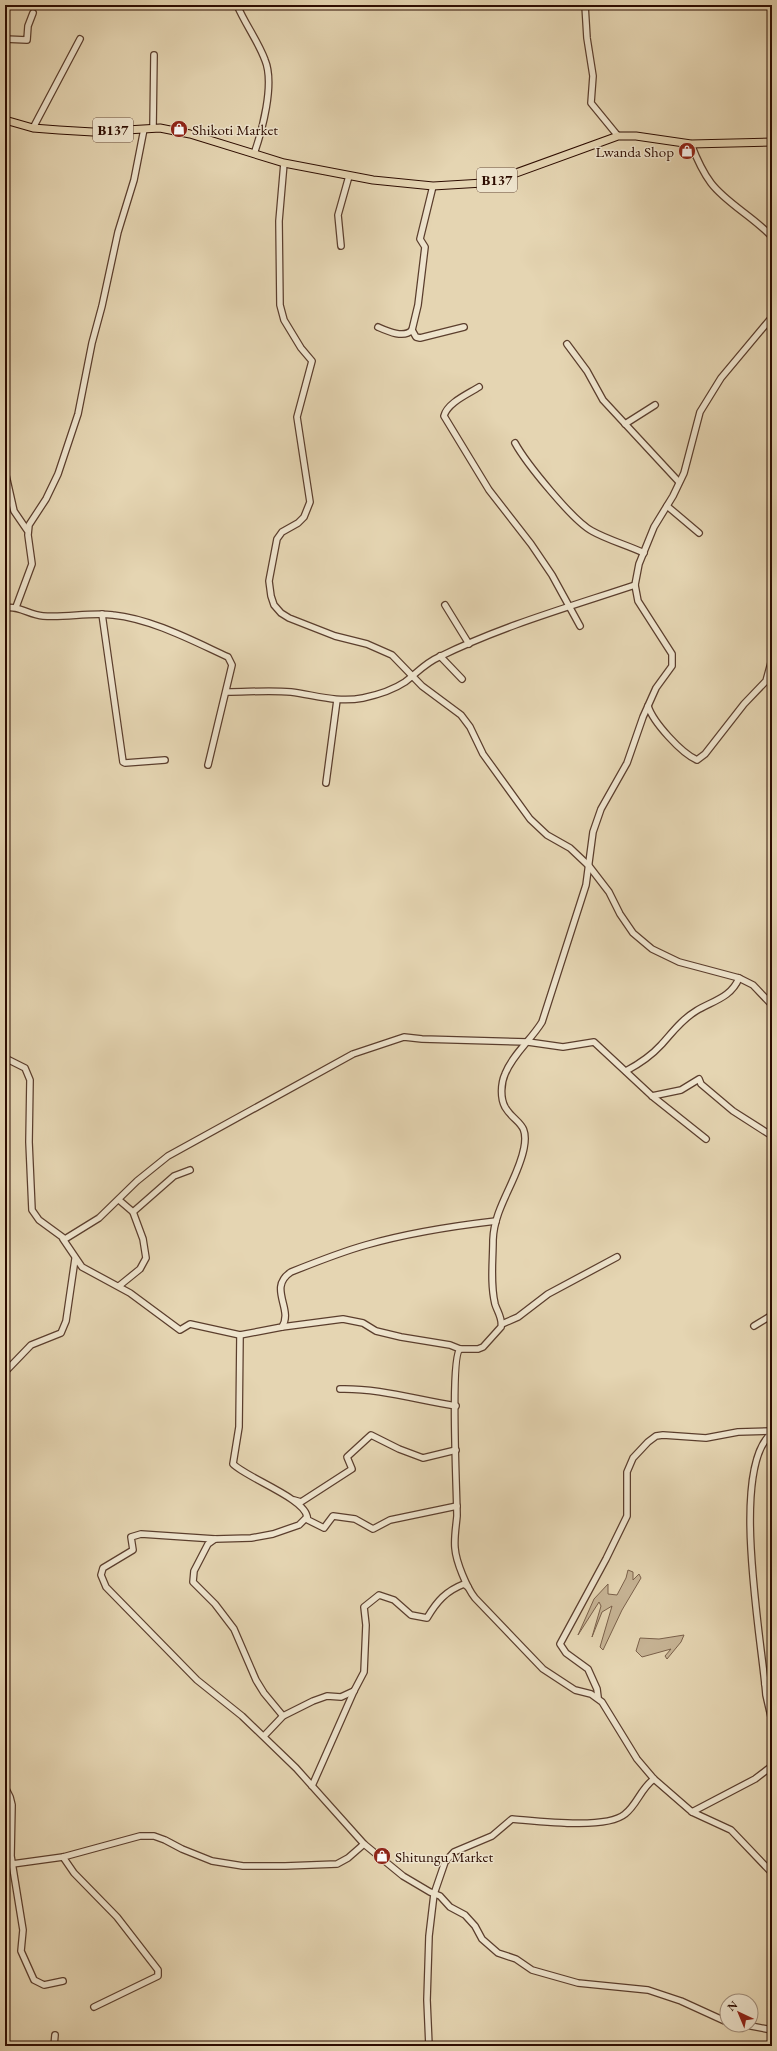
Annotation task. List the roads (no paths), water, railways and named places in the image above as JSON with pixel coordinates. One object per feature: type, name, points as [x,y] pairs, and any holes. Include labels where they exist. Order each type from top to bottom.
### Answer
[{"type":"main road","name":"B137","points":[[5,120],[33,128],[93,132],[153,128],[190,134],[284,163],[349,176],[433,186],[483,183],[505,178],[618,136],[636,136],[691,144],[772,142]]},
{"type":"street","points":[[237,5],[260,50],[268,70],[267,93],[260,137],[254,154]]},
{"type":"street","points":[[585,5],[587,38],[593,76],[591,103],[618,136]]},
{"type":"street","points":[[5,39],[27,40],[28,26],[33,13]]},
{"type":"street","points":[[33,128],[80,39]]},
{"type":"street","points":[[153,128],[154,55]]},
{"type":"street","points":[[27,530],[58,474],[78,414],[92,343],[102,306],[118,232],[134,180],[144,129]]},
{"type":"street","points":[[691,144],[711,183],[718,191],[762,226],[772,237]]},
{"type":"street","points":[[284,163],[280,221],[280,305],[284,320],[312,363],[302,394],[297,417],[310,502],[304,517],[298,523],[282,532],[277,539],[269,581],[274,606],[280,613],[289,618],[335,636],[367,644],[387,652],[413,675],[422,686],[461,715],[470,728],[483,754],[510,793],[546,835],[570,848],[589,866],[609,892],[620,914],[633,933],[652,949],[679,962],[739,978],[752,985],[772,1005]]},
{"type":"street","points":[[341,246],[338,215],[349,176]]},
{"type":"street","points":[[433,186],[420,239],[425,247],[418,305],[412,330],[413,334],[420,338],[464,327]]},
{"type":"street","points":[[502,1324],[493,1291],[494,1232],[496,1221],[521,1160],[526,1136],[521,1124],[505,1107],[502,1095],[502,1085],[505,1074],[512,1062],[542,1022],[547,1010],[586,885],[593,832],[601,808],[627,763],[656,688],[672,666],[673,660],[668,648],[638,601],[635,584],[644,553],[654,527],[680,482],[691,450],[700,412],[721,378],[772,317]]},
{"type":"street","points":[[378,327],[398,334],[406,334],[412,330]]},
{"type":"street","points":[[567,344],[587,371],[604,400],[680,482]]},
{"type":"street","points":[[479,386],[450,406],[445,411],[444,416],[489,490],[531,544],[570,605],[570,610],[580,626]]},
{"type":"street","points":[[625,424],[655,405]]},
{"type":"street","points":[[515,443],[523,457],[573,516],[591,531],[644,553]]},
{"type":"street","points":[[5,471],[14,511],[27,530],[32,564],[16,607]]},
{"type":"street","points":[[666,506],[699,533]]},
{"type":"street","points":[[227,692],[290,692],[337,700],[362,698],[392,689],[413,675],[425,664],[440,656],[530,618],[635,584]]},
{"type":"street","points":[[445,605],[469,644]]},
{"type":"street","points":[[5,608],[16,607],[30,614],[45,616],[102,614],[122,616],[166,630],[228,657],[232,665],[227,692],[208,765]]},
{"type":"street","points":[[102,614],[123,762],[165,760]]},
{"type":"street","points":[[440,656],[462,679]]},
{"type":"street","points":[[648,706],[655,721],[687,753],[697,760],[705,754],[744,704],[766,681],[772,659]]},
{"type":"street","points":[[326,783],[337,700]]},
{"type":"street","points":[[626,1071],[651,1054],[690,1014],[727,994],[734,988],[739,978]]},
{"type":"street","points":[[63,1239],[68,1238],[88,1226],[119,1200],[137,1181],[168,1156],[353,1054],[404,1037],[528,1042],[563,1046],[594,1042],[652,1096],[706,1139]]},
{"type":"street","points":[[5,1058],[25,1068],[30,1080],[32,1210],[39,1220],[63,1239],[75,1259],[82,1267],[119,1286],[147,1304],[180,1330],[190,1324],[240,1334],[343,1319],[363,1323],[376,1331],[401,1337],[450,1345],[460,1349],[483,1347],[499,1330],[502,1324],[518,1317],[548,1294],[617,1257]]},
{"type":"street","points":[[652,1096],[680,1090],[699,1079],[701,1084],[733,1111],[772,1136]]},
{"type":"street","points":[[133,1212],[174,1176],[190,1170]]},
{"type":"street","points":[[119,1200],[133,1212],[143,1239],[146,1261],[133,1277],[119,1286]]},
{"type":"street","points":[[282,1327],[285,1323],[285,1313],[280,1288],[286,1275],[291,1272],[365,1245],[390,1238],[463,1225],[496,1221]]},
{"type":"street","points":[[5,1372],[31,1344],[56,1336],[64,1328],[69,1305],[75,1259]]},
{"type":"street","points":[[754,1326],[772,1315]]},
{"type":"street","points":[[240,1334],[239,1427],[233,1464],[243,1472],[291,1499],[301,1502],[352,1469],[350,1461],[347,1457],[371,1435],[399,1449],[423,1458],[456,1450]]},
{"type":"street","points":[[460,1349],[457,1352],[456,1362],[457,1506],[455,1550],[468,1588]]},
{"type":"street","points":[[340,1389],[359,1388],[384,1392],[406,1398],[456,1406]]},
{"type":"street","points":[[772,1432],[738,1432],[706,1438],[663,1435],[656,1436],[648,1442],[633,1458],[627,1472],[627,1516],[606,1559],[560,1644],[566,1653],[588,1669],[597,1689],[598,1697],[608,1710],[637,1759],[654,1779],[692,1812],[726,1827],[736,1834],[772,1873]]},
{"type":"street","points":[[772,1432],[761,1447],[751,1478],[749,1526],[765,1684],[772,1721]]},
{"type":"street","points":[[291,1499],[304,1511],[308,1520],[324,1528],[333,1516],[355,1519],[373,1529],[390,1520],[457,1506]]},
{"type":"street","points":[[307,1517],[299,1525],[273,1534],[251,1538],[215,1539],[141,1534],[131,1537],[132,1550],[103,1568],[101,1575],[106,1588],[197,1680],[264,1736],[296,1768],[364,1844],[403,1876],[440,1896],[450,1907],[465,1915],[475,1926],[482,1939],[498,1953],[516,1959],[532,1970],[578,1983],[648,1990],[681,2001],[719,2018]]},
{"type":"street","points":[[215,1539],[208,1544],[194,1571],[193,1582],[215,1604],[234,1628],[260,1686],[283,1716]]},
{"type":"street","points":[[312,1786],[354,1690],[365,1669],[366,1625],[364,1607],[378,1595],[394,1600],[411,1614],[427,1618],[436,1602],[452,1588],[464,1584],[475,1598],[543,1669],[575,1690],[598,1697]]},
{"type":"street","points":[[765,1684],[772,1678]]},
{"type":"street","points":[[264,1736],[283,1716],[319,1698],[341,1696],[354,1690]]},
{"type":"street","points":[[692,1812],[755,1779],[772,1766]]},
{"type":"street","points":[[430,2046],[427,2000],[428,1936],[434,1894],[447,1858],[454,1852],[492,1836],[510,1819],[578,1824],[616,1819],[633,1807],[647,1786],[654,1779]]},
{"type":"street","points":[[5,1787],[10,1796],[12,1805],[11,1856],[23,1930],[21,1951],[28,1970],[34,1980],[44,1985],[62,1981]]},
{"type":"street","points":[[5,1865],[64,1857],[140,1836],[150,1836],[165,1840],[182,1849],[218,1863],[243,1866],[316,1865],[342,1862],[364,1844]]},
{"type":"street","points":[[64,1857],[74,1873],[116,1917],[158,1970],[158,1976],[94,2007]]},
{"type":"street","points":[[759,2028],[772,2030]]},
{"type":"street","points":[[54,2046],[55,2035]]},
{"type":"place","name":"Shikoti Market","points":[[179,129]]},
{"type":"place","name":"Lwanda Shop","points":[[687,151]]},
{"type":"place","name":"Shitungu Market","points":[[382,1856]]}]
